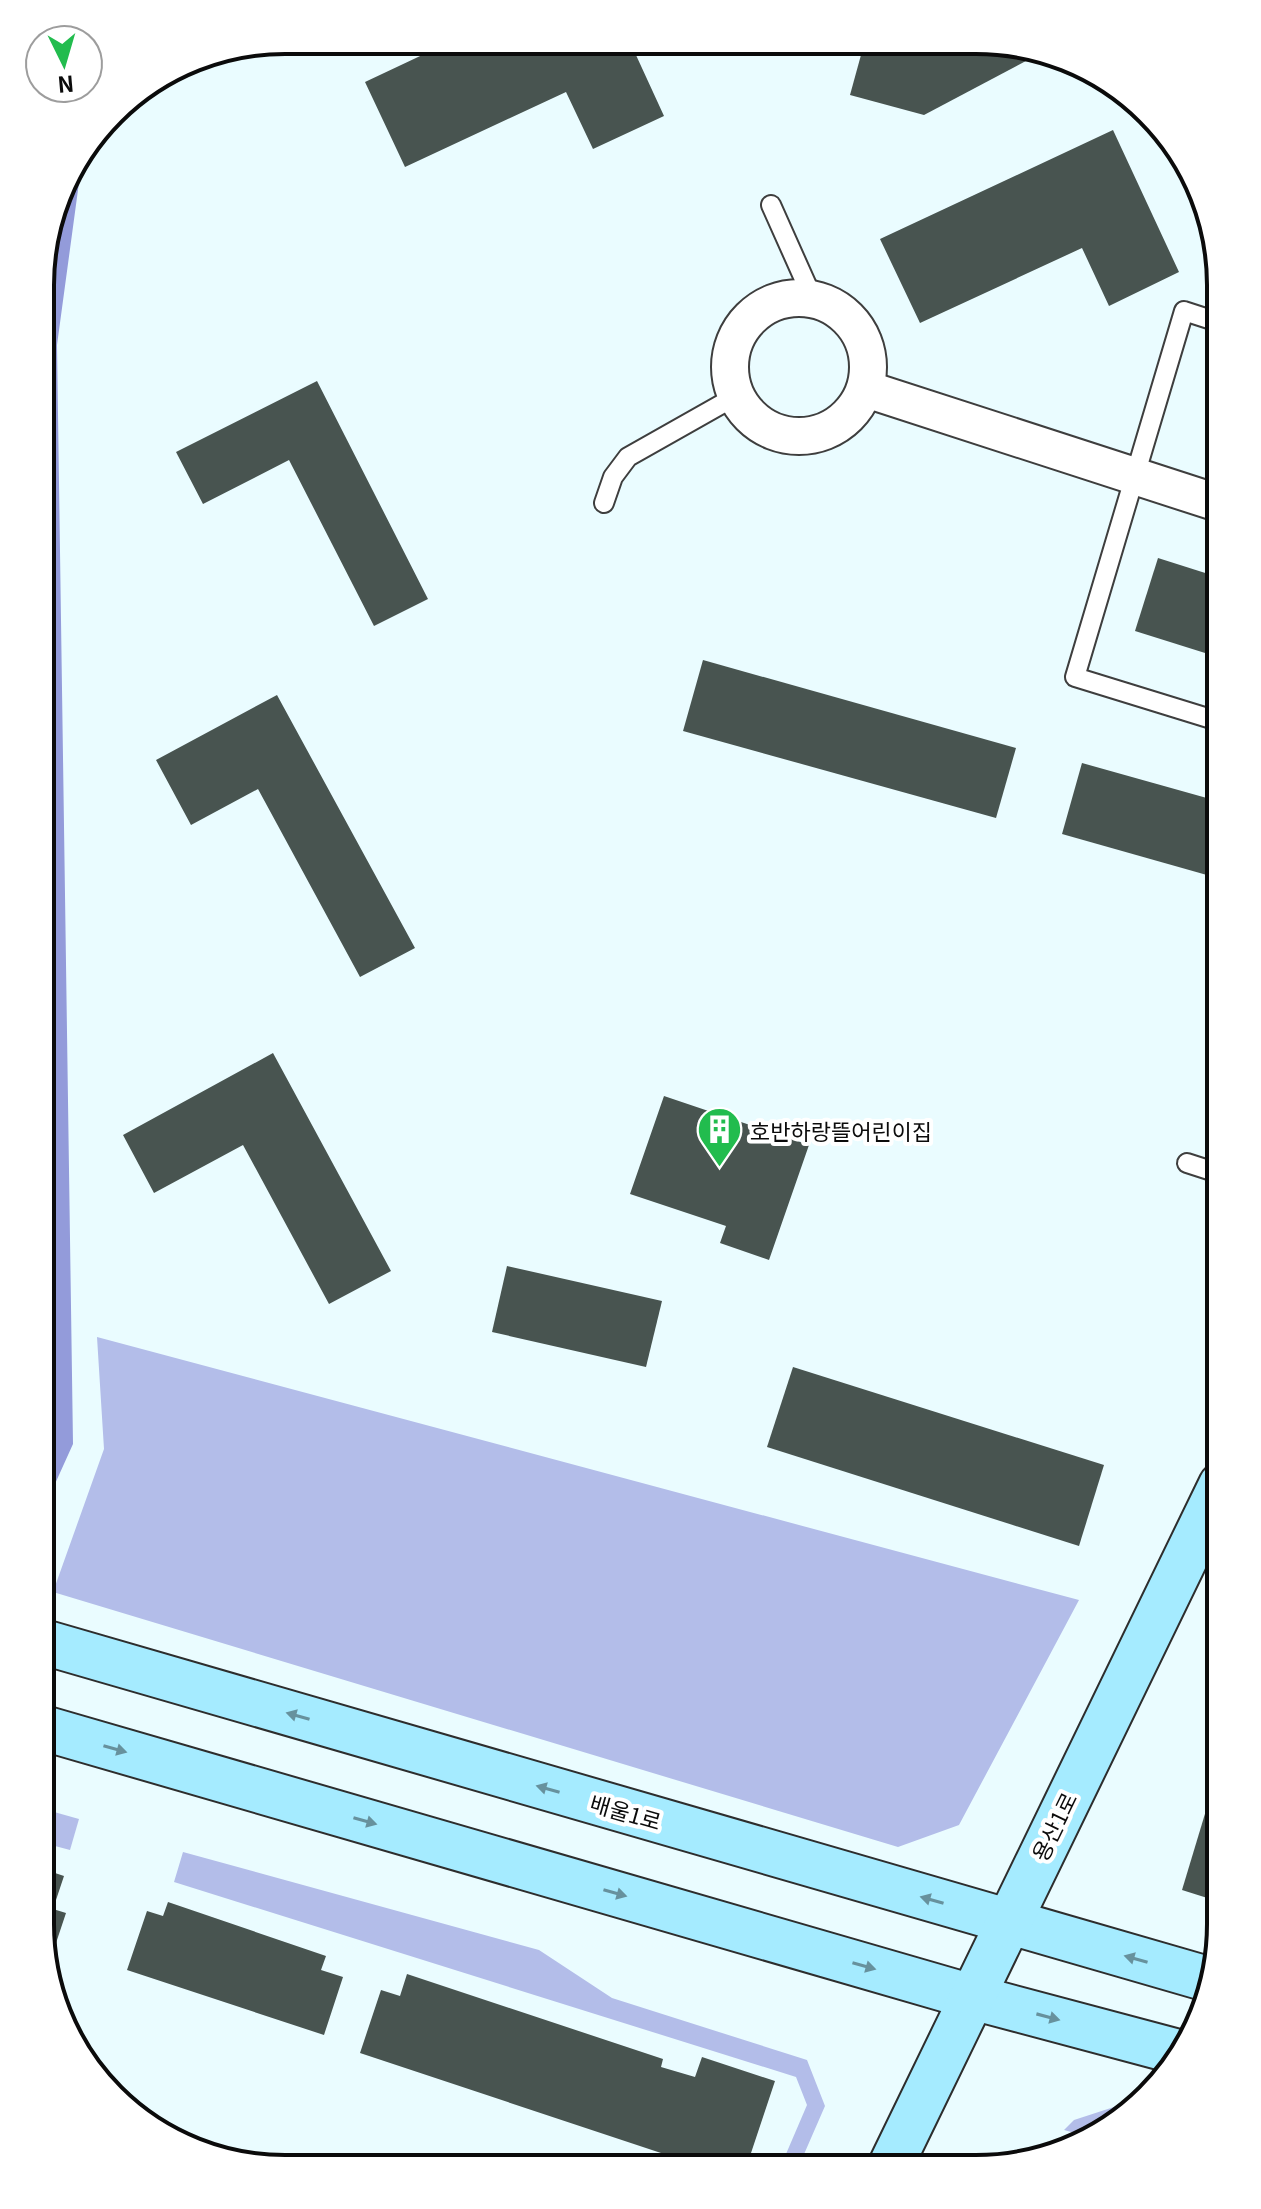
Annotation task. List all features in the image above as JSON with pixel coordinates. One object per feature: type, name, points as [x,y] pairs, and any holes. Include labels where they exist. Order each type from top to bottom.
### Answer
[{"type":"main road","name":"용산1로","points":[[896,2155],[1207,1514]]},
{"type":"main road","name":"배울1로","points":[[54,1645],[1201,1977]]},
{"type":"main road","points":[[54,1731],[972,1997],[1169,2050]]},
{"type":"street","points":[[789,298],[813,299],[834,308],[853,322],[864,343],[869,366],[866,389],[855,408],[839,425],[819,434],[796,437],[774,433],[754,421],[730,384],[729,361],[735,338],[748,319],[767,305],[789,298]]},
{"type":"street","points":[[866,389],[1207,499]]},
{"type":"lane","points":[[771,205],[813,299]]},
{"type":"lane","points":[[1207,318],[1184,311],[1075,677],[1207,718]]},
{"type":"lane","points":[[604,503],[613,477],[628,457],[736,396]]},
{"type":"lane","points":[[1187,1163],[1207,1169]]},
{"type":"shaded area","points":[[79,181],[57,345],[73,1444],[54,1486],[54,285],[62,225]]},
{"type":"shaded area","points":[[97,1337],[1079,1600],[959,1825],[898,1847],[54,1592],[104,1449]]},
{"type":"shaded area","points":[[54,1812],[79,1819],[70,1850],[54,1846]]},
{"type":"shaded area","points":[[183,1852],[539,1950],[612,1998],[807,2060],[825,2106],[804,2155],[786,2155],[807,2105],[796,2077],[174,1882]]},
{"type":"shaded area","points":[[1118,2106],[1074,2133],[1064,2130],[1074,2120]]},
{"type":"building","points":[[424,54],[636,54],[664,116],[593,149],[566,92],[405,167],[365,82]]},
{"type":"building","points":[[861,54],[976,54],[1028,60],[924,115],[850,95]]},
{"type":"building","points":[[1113,130],[1179,272],[1109,306],[1082,248],[920,323],[880,239]]},
{"type":"building","points":[[317,381],[428,599],[374,626],[289,460],[203,504],[176,452]]},
{"type":"building","points":[[1158,558],[1207,574],[1207,654],[1135,631]]},
{"type":"building","points":[[703,660],[1016,748],[996,818],[683,731]]},
{"type":"building","points":[[277,695],[415,948],[360,977],[258,789],[191,825],[156,760]]},
{"type":"building","points":[[1082,763],[1207,798],[1207,875],[1062,834]]},
{"type":"building","points":[[273,1053],[391,1271],[329,1304],[243,1145],[154,1193],[123,1135]]},
{"type":"building","name":"호반하랑뜰어린이집","points":[[664,1096],[809,1145],[769,1260],[720,1243],[726,1226],[630,1194]]},
{"type":"building","points":[[507,1266],[662,1301],[646,1367],[492,1332]]},
{"type":"building","points":[[793,1367],[1104,1465],[1079,1546],[767,1447]]},
{"type":"building","points":[[1207,1807],[1207,1898],[1182,1890]]},
{"type":"building","points":[[54,1873],[64,1876],[54,1906]]},
{"type":"building","points":[[168,1902],[326,1956],[321,1970],[343,1977],[324,2035],[127,1970],[147,1911],[163,1916]]},
{"type":"building","points":[[54,1909],[66,1913],[55,1946]]},
{"type":"building","points":[[407,1974],[663,2059],[661,2067],[695,2077],[702,2057],[775,2081],[750,2155],[664,2155],[360,2053],[381,1990],[400,1996]]},
{"type":"place","name":"호반하랑뜰어린이집","points":[[719,1169]]}]
